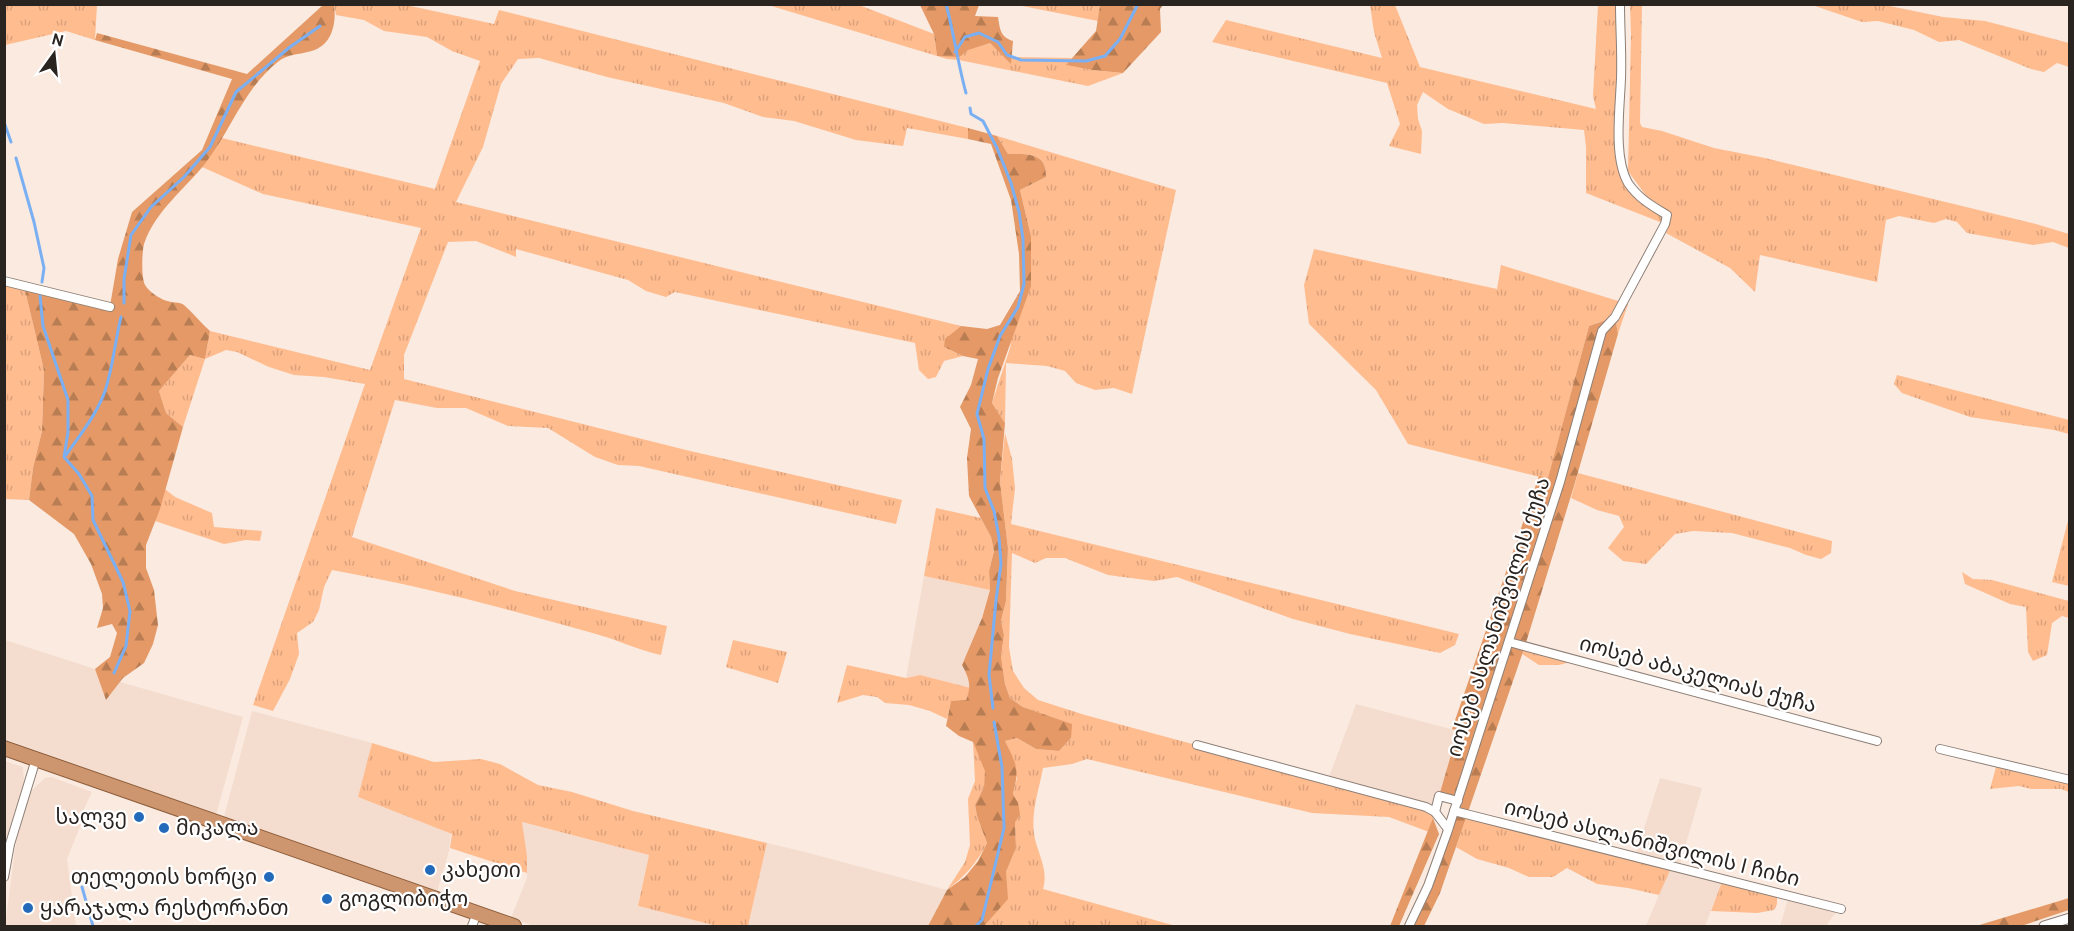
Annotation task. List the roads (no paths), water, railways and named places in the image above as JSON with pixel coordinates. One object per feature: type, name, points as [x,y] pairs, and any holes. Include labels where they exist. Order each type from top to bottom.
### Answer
[{"type":"highway","points":[[4,748],[475,920],[514,927]]},
{"type":"street","name":"იოსებ ასლანიშვილის ქუჩა","points":[[1409,927],[1428,886],[1458,801],[1560,482],[1602,331],[1615,317],[1665,224],[1667,215],[1643,201],[1623,171],[1618,114],[1621,80],[1620,4]]},
{"type":"street","points":[[4,281],[110,307]]},
{"type":"street","name":"იოსებ აბაკელიას ქუჩა","points":[[1509,642],[1877,741]]},
{"type":"street","points":[[1197,745],[1426,807],[1435,812],[1448,829]]},
{"type":"street","points":[[1940,749],[2070,780]]},
{"type":"street","points":[[4,877],[7,844],[36,759]]},
{"type":"street","points":[[1435,812],[1439,796],[1458,801]]},
{"type":"street","name":"იოსებ ასლანიშვილის I ჩიხი","points":[[1454,811],[1841,909]]},
{"type":"street","points":[[2044,927],[2070,918]]},
{"type":"waterway","points":[[946,4],[966,93]]},
{"type":"waterway","points":[[955,52],[965,37],[979,33],[998,42],[1007,55],[1021,60],[1086,61],[1105,56],[1120,39],[1138,4]]},
{"type":"waterway","points":[[124,303],[124,279],[131,235],[151,207],[184,177],[210,147],[236,92],[290,47],[320,26]]},
{"type":"waterway","points":[[970,108],[971,114],[983,121],[997,148],[1011,183],[1023,239],[1024,284],[1018,307],[1000,336],[988,369],[977,414],[984,439],[985,488],[994,511],[1001,564],[989,675],[993,708]]},
{"type":"waterway","points":[[4,122],[11,142]]},
{"type":"waterway","points":[[16,158],[44,268],[42,282]]},
{"type":"waterway","points":[[40,296],[43,326],[68,400],[68,432],[64,457],[79,474],[92,496],[93,520],[123,582],[130,611],[126,646],[114,673]]},
{"type":"waterway","points":[[66,455],[102,400],[121,317]]},
{"type":"waterway","points":[[976,926],[982,920],[1004,828],[1002,767],[994,722]]},
{"type":"waterway","points":[[82,887],[93,926]]},
{"type":"place","name":"სალვე","points":[[139,817]]},
{"type":"place","name":"მიკალა","points":[[164,828]]},
{"type":"place","name":"კახეთი","points":[[430,870]]},
{"type":"place","name":"თელეთის ხორცი","points":[[269,877]]},
{"type":"place","name":"გოგლიბიჭო","points":[[327,899]]},
{"type":"place","name":"ყარაჯალა რესტორანთ","points":[[28,908]]}]
